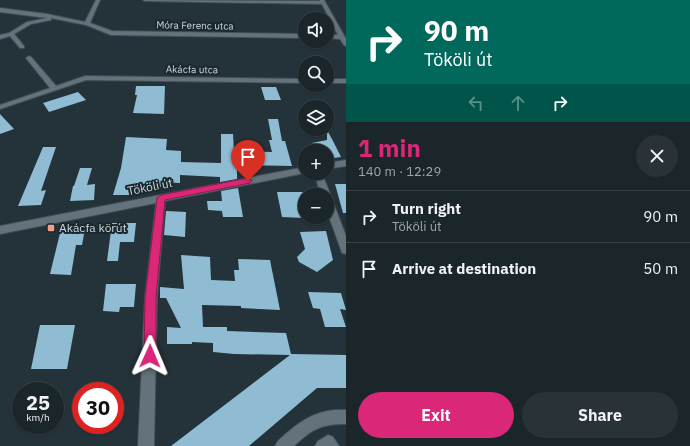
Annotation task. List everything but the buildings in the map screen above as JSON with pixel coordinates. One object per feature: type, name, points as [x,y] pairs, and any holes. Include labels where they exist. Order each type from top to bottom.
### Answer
[{"type":"street","points":[[0,10],[87,24],[98,0]]},
{"type":"street","points":[[145,0],[323,2],[346,44]]},
{"type":"street","points":[[0,37],[11,34],[30,23],[55,18]]},
{"type":"street","name":"Móra Ferenc utca","points":[[87,24],[111,33],[298,36]]},
{"type":"street","points":[[11,34],[22,47]]},
{"type":"street","points":[[334,36],[342,37]]},
{"type":"street","points":[[2,104],[54,88],[29,58]]},
{"type":"street","name":"Akácfa utca","points":[[54,88],[80,79],[298,81]]},
{"type":"street","points":[[334,81],[346,81]]},
{"type":"street","points":[[334,165],[346,163]]},
{"type":"street","name":"Tököli út","points":[[0,230],[298,171]]},
{"type":"street","points":[[146,446],[151,297],[161,198]]},
{"type":"street","points":[[334,216],[346,250]]},
{"type":"street","points":[[282,446],[311,422],[329,416],[346,417]]},
{"type":"street","points":[[323,446],[328,442],[331,446]]},
{"type":"place","name":"Akácfa körút","points":[[51,228]]},
{"type":"route","points":[[150,356],[151,297],[161,198],[248,181]]}]
